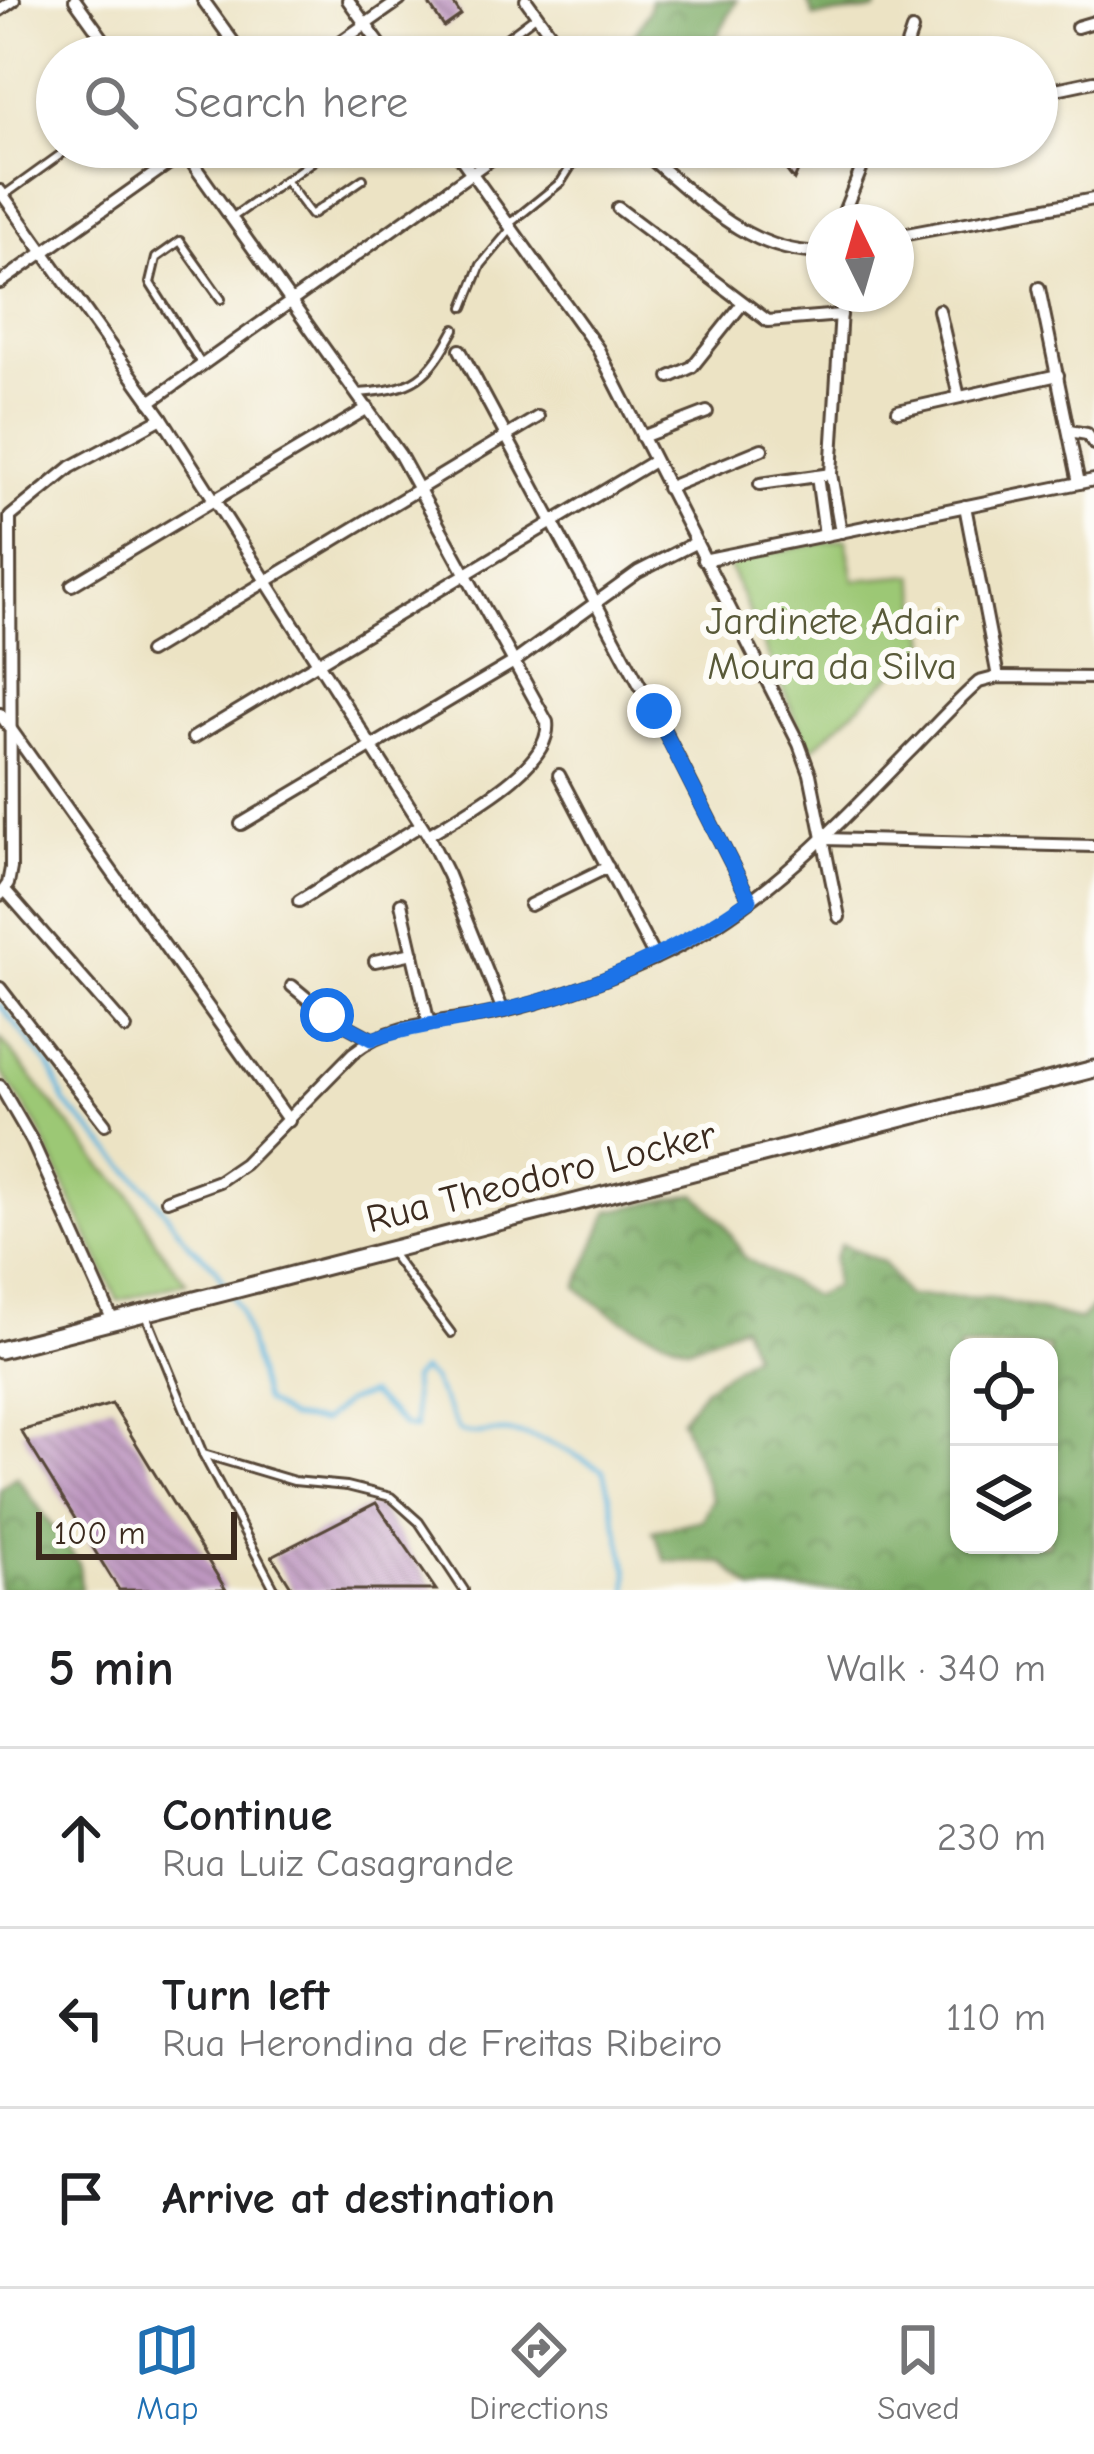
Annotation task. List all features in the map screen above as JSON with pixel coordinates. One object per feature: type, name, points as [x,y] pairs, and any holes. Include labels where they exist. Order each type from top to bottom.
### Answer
[{"type":"main road","name":"Rua Theodoro Locker","points":[[1,1347],[1094,1069]]},
{"type":"street","points":[[0,10],[14,0]]},
{"type":"street","points":[[75,0],[101,36]]},
{"type":"street","points":[[202,0],[229,36]]},
{"type":"street","points":[[348,0],[374,36]]},
{"type":"street","points":[[348,36],[400,0]]},
{"type":"street","points":[[526,0],[552,36]]},
{"type":"street","points":[[1076,27],[1094,22]]},
{"type":"street","points":[[910,36],[912,30]]},
{"type":"street","points":[[1058,89],[1094,81]]},
{"type":"street","points":[[0,283],[160,168]]},
{"type":"street","points":[[199,168],[368,408],[466,574],[548,727],[520,773],[298,901]]},
{"type":"street","points":[[468,168],[598,350],[800,744],[839,917]]},
{"type":"street","points":[[150,402],[479,168]]},
{"type":"street","points":[[663,168],[745,233],[791,251],[806,251]]},
{"type":"street","points":[[847,204],[862,168]]},
{"type":"street","points":[[2,194],[162,418],[425,830],[502,1011]]},
{"type":"street","points":[[914,233],[1094,199]]},
{"type":"street","points":[[618,208],[743,303],[776,322],[841,315]]},
{"type":"street","points":[[1040,288],[1079,483]]},
{"type":"street","points":[[670,376],[698,361],[743,303]]},
{"type":"street","points":[[939,310],[959,398]]},
{"type":"street","points":[[841,312],[831,474],[841,532]]},
{"type":"street","points":[[460,350],[750,900]]},
{"type":"street","points":[[898,411],[1058,375]]},
{"type":"street","points":[[72,585],[368,408]]},
{"type":"street","points":[[642,437],[707,412]]},
{"type":"street","points":[[149,652],[538,417]]},
{"type":"street","points":[[126,1028],[2,892],[11,868],[9,522],[12,513],[71,466],[162,418]]},
{"type":"street","points":[[1069,431],[1087,434],[1094,444]]},
{"type":"street","points":[[667,488],[762,449]]},
{"type":"street","points":[[193,738],[654,461]]},
{"type":"street","points":[[760,484],[831,474]]},
{"type":"street","points":[[817,476],[825,535]]},
{"type":"street","points":[[703,560],[1094,480]]},
{"type":"street","points":[[965,506],[998,677]]},
{"type":"street","points":[[241,824],[514,662],[594,600],[694,543]]},
{"type":"street","points":[[167,1200],[232,1173],[372,1039],[502,1011],[656,958],[750,900],[824,839],[972,688],[988,678],[1094,678]]},
{"type":"street","points":[[0,714],[290,1121]]},
{"type":"street","points":[[559,775],[656,958]]},
{"type":"street","points":[[824,839],[1094,846]]},
{"type":"street","points":[[530,904],[608,867]]},
{"type":"street","points":[[401,903],[430,1024]]},
{"type":"street","points":[[375,961],[413,953]]},
{"type":"street","points":[[292,986],[327,1015],[372,1039]]},
{"type":"street","points":[[0,988],[104,1124]]},
{"type":"street","points":[[0,1087],[32,1141],[113,1321]]},
{"type":"lane","points":[[508,36],[537,15]]},
{"type":"lane","points":[[2,194],[40,168]]},
{"type":"lane","points":[[232,218],[303,168]]},
{"type":"lane","points":[[464,307],[481,265],[510,226],[561,182],[570,168]]},
{"type":"lane","points":[[285,181],[311,215],[363,179]]},
{"type":"lane","points":[[202,365],[150,283],[156,258],[180,241],[221,299]]},
{"type":"lane","points":[[358,393],[400,390],[416,381],[434,368],[455,329]]},
{"type":"lane","points":[[389,1250],[452,1333]]},
{"type":"lane","points":[[145,1312],[202,1454],[275,1590]]},
{"type":"lane","points":[[202,1454],[294,1480],[347,1486],[391,1498],[418,1522],[464,1590]]},
{"type":"green space","points":[[651,0],[737,0],[717,36],[633,36]]},
{"type":"green space","points":[[807,0],[879,0],[876,10],[814,17]]},
{"type":"green space","name":"Jardinete Adair Moura da Silva","points":[[846,539],[854,580],[914,575],[928,642],[810,751],[726,560]]},
{"type":"green space","points":[[0,1038],[103,1167],[128,1191],[158,1246],[186,1282],[118,1301],[37,1125],[0,1070]]},
{"type":"green space","points":[[696,1194],[723,1222],[745,1258],[814,1296],[834,1287],[834,1259],[841,1244],[883,1262],[907,1296],[991,1298],[1080,1320],[1094,1306],[1094,1590],[753,1590],[723,1563],[666,1561],[653,1531],[702,1520],[712,1499],[681,1419],[706,1387],[753,1354],[742,1325],[688,1347],[615,1316],[577,1287],[609,1211]]},
{"type":"green space","points":[[16,1476],[79,1563],[81,1590],[0,1590],[0,1489]]},
{"type":"building","points":[[426,0],[451,0],[461,15],[444,27]]},
{"type":"building","points":[[112,1404],[226,1590],[119,1590],[21,1431]]},
{"type":"building","points":[[376,1503],[436,1590],[293,1590],[272,1556]]},
{"type":"waterway","points":[[0,1005],[52,1070],[65,1103],[150,1192],[189,1244],[215,1267],[241,1312],[264,1401],[289,1418],[322,1422],[345,1402],[370,1394],[404,1426],[415,1428],[412,1379],[421,1370],[432,1380],[459,1431],[533,1437],[604,1471],[628,1571],[628,1590]]},
{"type":"route","points":[[327,1015],[372,1039],[502,1011],[656,958],[750,900],[654,711]]}]
